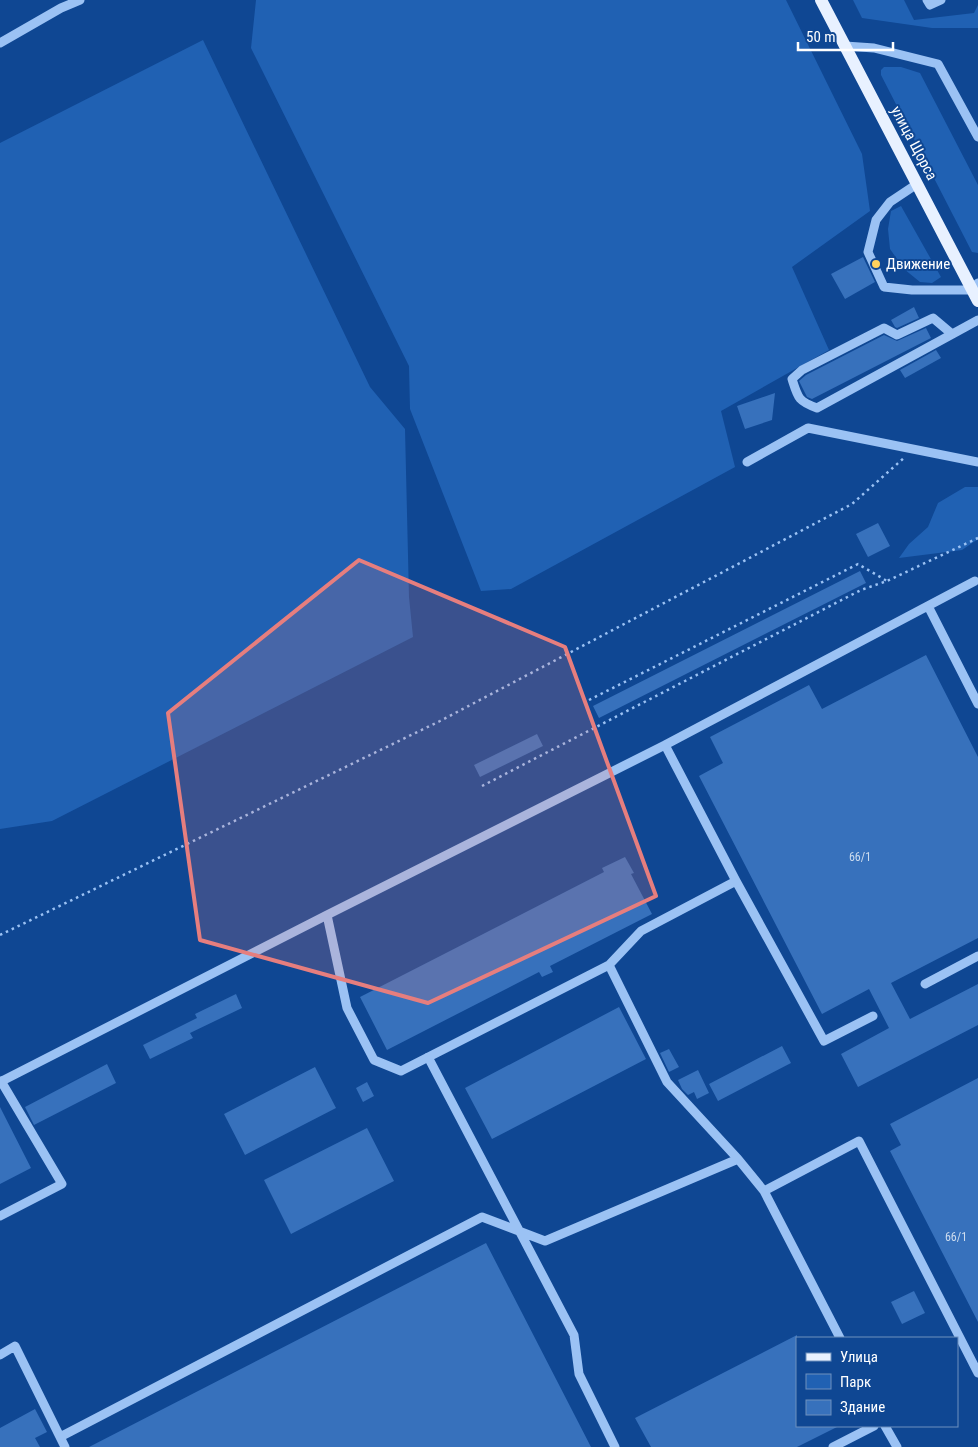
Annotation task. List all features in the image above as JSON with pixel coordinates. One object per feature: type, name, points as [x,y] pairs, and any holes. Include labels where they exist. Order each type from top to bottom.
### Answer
[{"type":"main road","name":"улица Щорса","points":[[821,0],[917,184],[976,291]]},
{"type":"lane","points":[[0,43],[61,8],[80,0]]},
{"type":"lane","points":[[928,0],[930,5],[941,0]]},
{"type":"lane","points":[[845,46],[874,48],[938,64],[978,137]]},
{"type":"lane","points":[[917,184],[890,202],[876,220],[868,252],[884,287],[976,291]]},
{"type":"lane","points":[[952,334],[932,318],[897,335],[884,328],[802,370],[792,379],[797,394],[802,402],[817,408],[978,320]]},
{"type":"lane","points":[[747,462],[808,428],[978,462]]},
{"type":"lane","points":[[0,1216],[62,1184],[1,1081],[665,745],[975,581]]},
{"type":"lane","points":[[928,606],[978,704]]},
{"type":"lane","points":[[665,745],[736,881],[824,1041],[873,1016]]},
{"type":"lane","points":[[327,915],[347,1008],[374,1060],[401,1071],[609,965],[641,931],[736,881]]},
{"type":"lane","points":[[925,984],[978,956]]},
{"type":"lane","points":[[609,965],[667,1082],[764,1191],[839,1337]]},
{"type":"lane","points":[[428,1057],[574,1335],[579,1374],[615,1447]]},
{"type":"lane","points":[[764,1191],[859,1141],[978,1373]]},
{"type":"lane","points":[[60,1437],[482,1216],[545,1241],[738,1160]]},
{"type":"lane","points":[[0,1355],[15,1346],[65,1447]]},
{"type":"lane","points":[[833,1447],[872,1427]]},
{"type":"lane","points":[[887,1427],[897,1447]]},
{"type":"path","points":[[0,935],[440,721],[852,504],[913,449]]},
{"type":"path","points":[[482,786],[862,590],[978,538]]},
{"type":"path","points":[[589,700],[858,564],[887,580]]},
{"type":"highlighted area","points":[[359,560],[565,647],[656,896],[428,1003],[200,940],[168,713]]},
{"type":"green space","points":[[256,0],[786,0],[862,154],[870,211],[792,267],[829,350],[721,411],[735,467],[511,589],[481,591],[410,409],[409,366],[251,48]]},
{"type":"green space","points":[[853,0],[904,0],[914,20],[974,13],[978,5],[978,28],[932,28],[862,18]]},
{"type":"green space","points":[[203,40],[370,387],[405,429],[409,597],[413,637],[52,821],[0,829],[0,143]]},
{"type":"green space","points":[[884,67],[901,67],[920,73],[978,185],[978,253],[972,252],[881,75],[881,70]]},
{"type":"green space","points":[[901,206],[941,277],[932,283],[920,282],[904,269],[890,249],[888,229],[891,211]]},
{"type":"green space","points":[[965,487],[978,487],[978,539],[962,550],[899,558],[909,544],[928,527],[938,503]]},
{"type":"building","points":[[863,257],[875,282],[845,299],[831,274]]},
{"type":"building","points":[[914,307],[919,318],[897,328],[895,327],[891,320]]},
{"type":"building","points":[[926,328],[931,338],[812,399],[807,397],[799,381],[806,375],[884,335],[897,341]]},
{"type":"building","points":[[936,350],[941,358],[905,378],[900,370]]},
{"type":"building","points":[[775,393],[772,420],[745,429],[737,406]]},
{"type":"building","points":[[878,523],[890,546],[868,557],[856,534]]},
{"type":"building","points":[[860,571],[866,583],[599,718],[593,706]]},
{"type":"building","points":[[926,655],[978,757],[978,938],[891,983],[910,1019],[978,984],[978,1025],[858,1087],[841,1054],[889,1028],[869,989],[822,1014],[699,776],[723,763],[710,737],[809,685],[822,709]]},
{"type":"building","points":[[537,734],[543,746],[480,777],[474,765]]},
{"type":"building","points":[[625,857],[634,873],[631,874],[652,914],[550,966],[553,972],[542,977],[539,972],[387,1050],[360,997],[604,872],[602,868]]},
{"type":"building","points":[[236,994],[242,1008],[190,1033],[193,1038],[150,1059],[143,1045],[197,1018],[195,1014]]},
{"type":"building","points":[[619,1007],[646,1059],[492,1139],[465,1088]]},
{"type":"building","points":[[782,1046],[791,1063],[718,1101],[709,1084]]},
{"type":"building","points":[[669,1049],[679,1067],[669,1072],[660,1053]]},
{"type":"building","points":[[107,1064],[116,1083],[34,1125],[25,1107]]},
{"type":"building","points":[[315,1067],[336,1108],[245,1155],[224,1114]]},
{"type":"building","points":[[698,1070],[709,1093],[697,1099],[694,1092],[688,1095],[682,1089],[678,1080]]},
{"type":"building","points":[[978,1078],[978,1322],[890,1151],[901,1145],[890,1124]]},
{"type":"building","points":[[367,1082],[374,1096],[363,1102],[356,1088]]},
{"type":"building","points":[[0,1107],[31,1168],[0,1184]]},
{"type":"building","points":[[367,1128],[394,1181],[291,1234],[264,1180]]},
{"type":"building","points":[[486,1243],[591,1447],[89,1447]]},
{"type":"building","points":[[914,1291],[925,1313],[902,1324],[891,1302]]},
{"type":"building","points":[[797,1335],[796,1427],[837,1427],[797,1447],[651,1447],[635,1418]]},
{"type":"building","points":[[35,1409],[47,1432],[35,1438],[40,1447],[0,1447],[0,1428]]},
{"type":"place","name":"Движение","points":[[876,264]]}]
